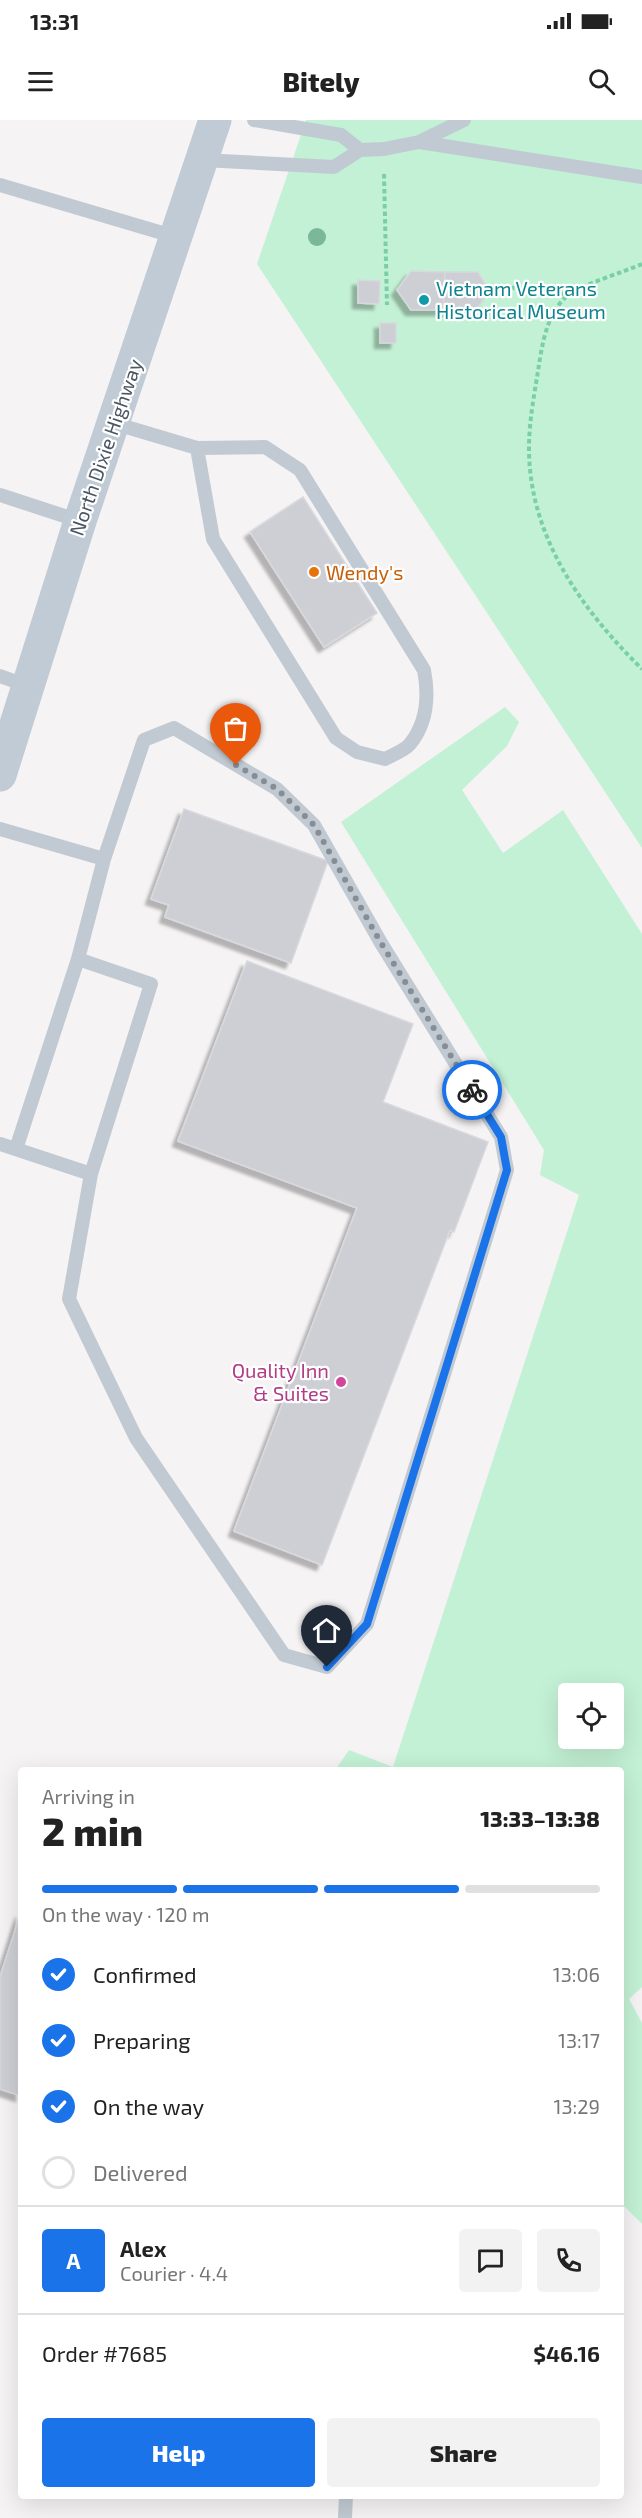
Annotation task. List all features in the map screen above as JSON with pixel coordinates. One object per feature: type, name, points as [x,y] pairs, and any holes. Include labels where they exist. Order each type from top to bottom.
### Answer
[{"type":"main road","name":"North Dixie Highway","points":[[0,775],[14,681],[80,521],[215,120]]},
{"type":"lane","points":[[254,120],[341,135],[360,150]]},
{"type":"lane","points":[[202,160],[334,167],[360,150],[384,149],[419,142],[464,120]]},
{"type":"lane","points":[[419,142],[642,177]]},
{"type":"lane","points":[[0,184],[176,237]]},
{"type":"lane","points":[[113,423],[197,448],[265,447],[300,470],[424,670],[428,694],[423,719],[409,746],[385,759],[357,752],[336,738],[213,539],[197,448]]},
{"type":"lane","points":[[0,495],[80,521]]},
{"type":"lane","points":[[16,1149],[78,959],[104,859],[144,740],[174,728],[277,789],[314,825],[381,943],[501,1137],[507,1170],[367,1624],[327,1667],[284,1655],[136,1438],[69,1299],[91,1174],[151,984],[78,959]]},
{"type":"lane","points":[[0,829],[104,859]]},
{"type":"lane","points":[[0,1144],[91,1174]]},
{"type":"lane","points":[[345,2518],[346,2499]]},
{"type":"path","points":[[384,149],[387,304]]},
{"type":"path","points":[[642,264],[568,295],[554,309],[543,345],[532,404],[529,449],[535,498],[549,544],[575,591],[611,638],[642,669]]},
{"type":"path","points":[[495,287],[550,290],[568,295]]},
{"type":"green space","points":[[306,120],[642,120],[642,848],[257,264]]},
{"type":"green space","points":[[505,707],[519,722],[507,746],[462,790],[503,853],[563,810],[642,934],[642,1987],[629,1999],[642,2023],[642,2224],[624,2206],[624,1767],[393,1767],[579,1195],[540,1175],[544,1150],[341,822]]},
{"type":"green space","points":[[349,1750],[393,1767],[337,1767]]},
{"type":"building","name":"Vietnam Veterans Historical Museum","points":[[411,271],[445,272],[443,310],[411,310],[397,290]]},
{"type":"building","points":[[445,272],[478,272],[489,290],[477,310],[443,310]]},
{"type":"building","points":[[358,280],[380,281],[379,304],[358,303]]},
{"type":"building","points":[[380,323],[396,323],[396,343],[380,343]]},
{"type":"building","name":"Wendy's","points":[[303,497],[377,613],[324,647],[250,532]]},
{"type":"building","points":[[184,809],[328,861],[291,963],[165,917],[169,905],[151,899]]},
{"type":"building","name":"Quality Inn & Suites","points":[[247,961],[413,1024],[383,1102],[488,1142],[454,1232],[450,1230],[322,1565],[234,1531],[357,1208],[178,1141]]},
{"type":"building","points":[[18,1921],[18,2095],[0,2089],[0,1977]]},
{"type":"way so far","points":[[236,765],[277,789],[314,825],[381,943],[472,1090]]},
{"type":"place","name":"Vietnam Veterans Historical Museum","points":[[424,300]]},
{"type":"place","name":"Wendy's","points":[[314,572]]},
{"type":"place","name":"Quality Inn & Suites","points":[[341,1382]]},
{"type":"route","points":[[327,1667],[367,1624],[507,1170],[501,1137],[472,1090]]}]
